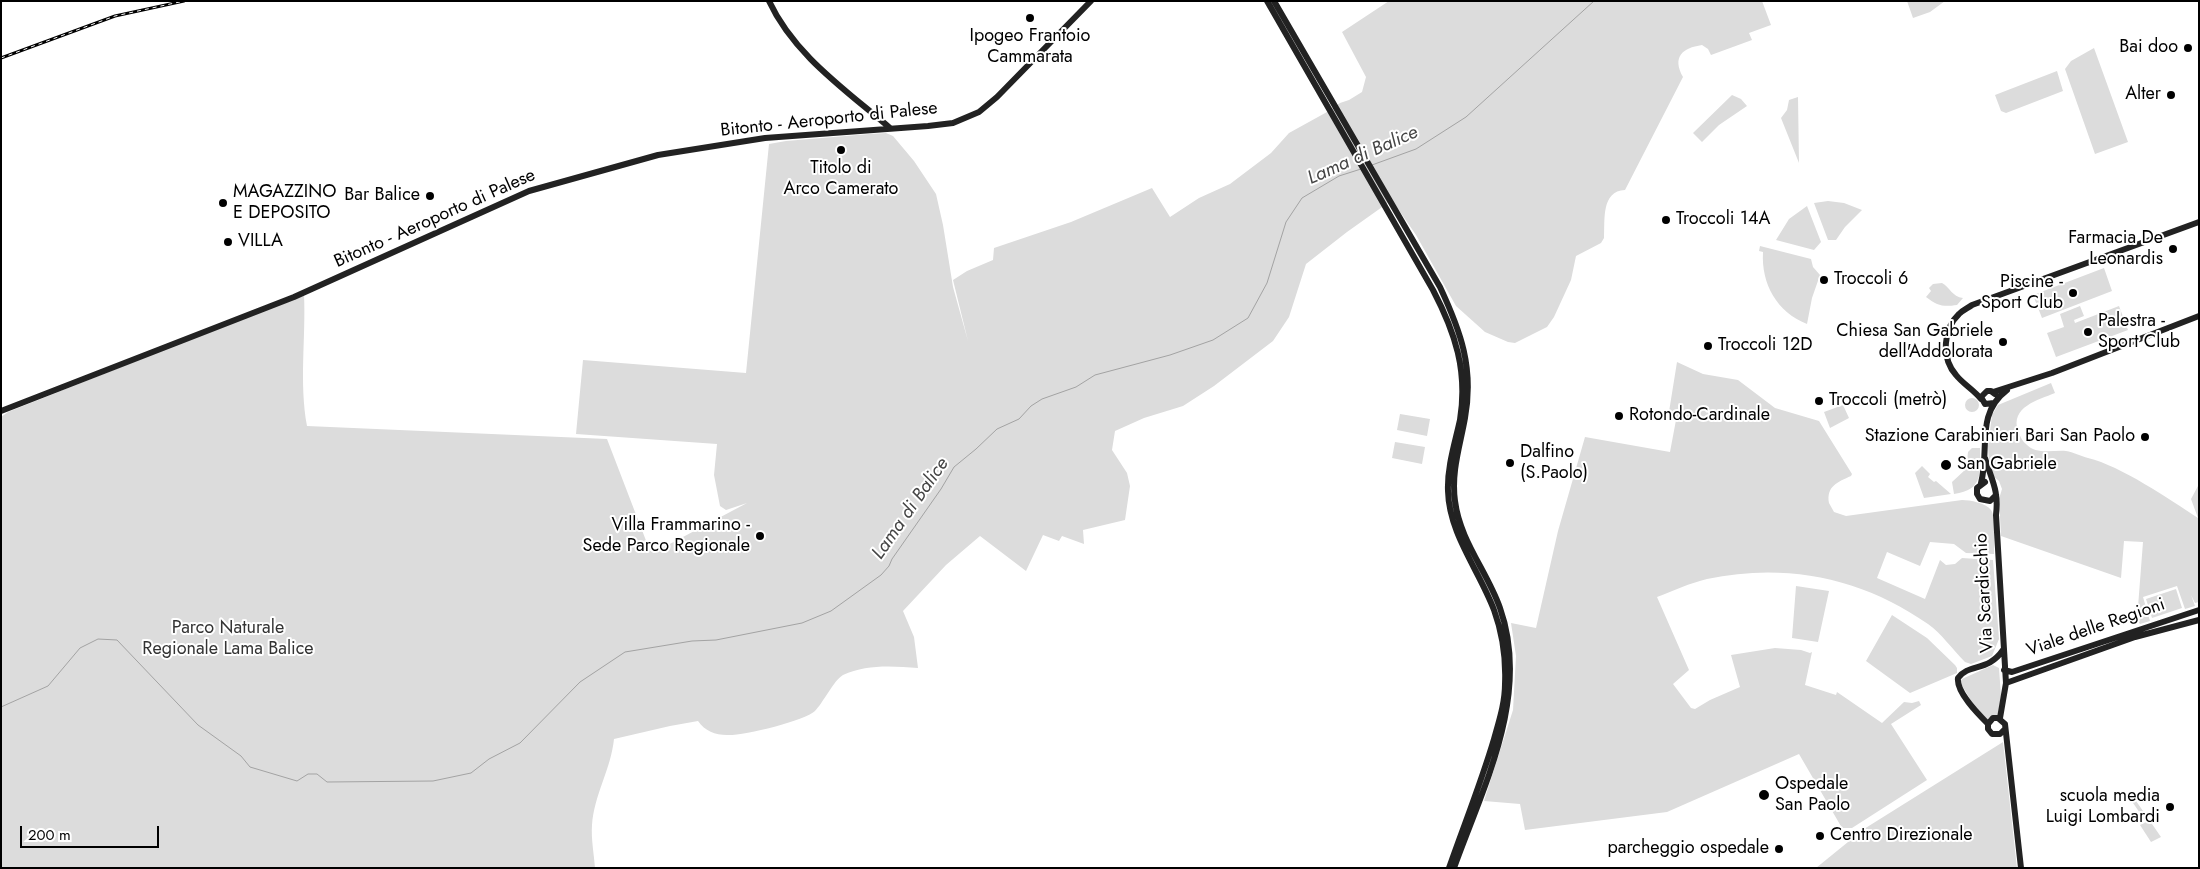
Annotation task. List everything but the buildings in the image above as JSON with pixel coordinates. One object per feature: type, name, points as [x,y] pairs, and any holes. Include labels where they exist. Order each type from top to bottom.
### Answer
[{"type":"main road","points":[[769,1],[783,28],[805,55],[890,128]]},
{"type":"main road","name":"Bitonto - Aeroporto di Palese","points":[[1,411],[294,297],[529,191],[658,155],[765,138],[953,123],[979,112],[997,97],[1092,1]]},
{"type":"main road","points":[[1267,1],[1440,287],[1458,326],[1463,344],[1468,381],[1465,418],[1455,464],[1455,502],[1466,540],[1492,586],[1501,610],[1510,655],[1509,698],[1505,722],[1454,868]]},
{"type":"main road","points":[[1274,1],[1338,118]]},
{"type":"main road","points":[[1392,210],[1452,329],[1457,348],[1462,383],[1462,400],[1450,466],[1449,504],[1462,543],[1495,612],[1504,656],[1505,684],[1498,724],[1481,780],[1449,868]]},
{"type":"main road","points":[[2199,222],[1972,305],[1958,314],[1950,327],[1946,343],[1946,356],[1952,370],[1987,405],[1994,398],[2011,388],[2199,316]]},
{"type":"main road","points":[[1982,483],[1986,424],[1982,401],[1985,392],[1994,398]]},
{"type":"main road","points":[[1986,424],[1994,398]]},
{"type":"main road","points":[[1984,458],[1994,485],[1996,495],[1987,502],[1980,499],[1977,494],[1977,488],[1982,483],[1987,482],[1994,485]]},
{"type":"main road","name":"Via Scardicchio","points":[[1996,495],[2006,683],[2000,718]]},
{"type":"main road","name":"Via Scardicchio","points":[[1987,502],[1993,507],[1996,515]]},
{"type":"main road","name":"Viale delle Regioni","points":[[2004,670],[2012,672],[2133,630],[2199,610]]},
{"type":"main road","name":"Viale delle Regioni","points":[[2006,683],[2135,637],[2199,620]]},
{"type":"main road","points":[[2133,630],[2135,637]]},
{"type":"main road","points":[[2002,732],[1990,733],[1988,724],[1974,710],[1958,686],[1958,678],[1961,670],[1970,670],[1992,662],[2004,649]]},
{"type":"main road","points":[[1992,662],[2002,665],[2004,670]]},
{"type":"main road","points":[[1988,724],[1993,718],[2000,718],[2005,724],[2002,732],[2008,745],[2021,868]]},
{"type":"green space","name":"Parco Naturale Regionale Lama Balice","points":[[1389,1],[1762,1],[1771,25],[1749,33],[1752,40],[1711,55],[1708,49],[1702,45],[1689,48],[1681,55],[1679,64],[1683,77],[1625,190],[1612,195],[1608,201],[1604,238],[1601,243],[1576,256],[1571,280],[1554,317],[1547,327],[1515,343],[1485,332],[1456,306],[1416,235],[1392,200],[1306,264],[1289,317],[1273,341],[1214,386],[1183,406],[1144,418],[1115,431],[1112,450],[1127,473],[1130,486],[1125,520],[1083,530],[1084,544],[1062,536],[1059,541],[1043,535],[1026,571],[980,536],[946,565],[903,611],[914,637],[918,668],[870,667],[852,671],[843,675],[832,686],[815,711],[809,715],[759,730],[735,735],[718,734],[707,730],[698,721],[614,739],[610,761],[593,814],[592,836],[595,868],[1,868],[1,417],[8,412],[304,294],[303,393],[307,426],[607,439],[650,551],[666,546],[747,503],[726,510],[720,506],[714,475],[717,444],[576,434],[583,360],[746,373],[769,144],[869,134],[886,133],[893,136],[914,161],[936,194],[953,287],[968,341],[953,280],[967,271],[993,260],[994,248],[1071,222],[1152,188],[1170,217],[1199,198],[1230,184],[1271,153],[1289,133],[1362,92],[1366,77],[1342,32]]},
{"type":"green space","points":[[1907,1],[1945,1],[1930,12],[1913,18]]},
{"type":"green space","points":[[2094,48],[2128,142],[2095,154],[2065,69],[2071,61]]},
{"type":"green space","points":[[2057,71],[2063,91],[2006,113],[2001,111],[1995,95]]},
{"type":"green space","points":[[1732,95],[1741,99],[1747,106],[1719,125],[1702,142],[1693,133]]},
{"type":"green space","points":[[1798,97],[1799,163],[1781,118],[1787,110],[1789,100]]},
{"type":"green space","points":[[1828,201],[1844,203],[1862,210],[1845,227],[1836,240],[1828,240],[1814,203]]},
{"type":"green space","points":[[1807,206],[1821,242],[1814,250],[1776,240],[1789,219]]},
{"type":"green space","points":[[1760,246],[1811,259],[1813,267],[1820,275],[1812,298],[1807,324],[1787,312],[1773,296],[1765,275],[1763,252],[1759,251]]},
{"type":"green space","name":"Piscine - Sport Club","points":[[2104,268],[2112,291],[2042,318],[2033,295]]},
{"type":"green space","points":[[1942,283],[1956,296],[1963,298],[1957,305],[1941,305],[1926,297],[1931,291],[1929,288],[1933,284]]},
{"type":"green space","name":"Palestra - Sport Club","points":[[2080,306],[2084,316],[2074,320],[2075,323],[2119,306],[2128,330],[2056,357],[2047,333],[2064,327],[2060,314]]},
{"type":"green space","points":[[1677,362],[1703,374],[1738,380],[1775,408],[1819,421],[1852,474],[1834,485],[1829,492],[1829,503],[1834,512],[1846,516],[1962,500],[1982,504],[1993,513],[1994,554],[1966,553],[1954,544],[1930,542],[1920,566],[1887,552],[1877,578],[1925,599],[1940,560],[1946,565],[1955,564],[1962,558],[1993,560],[1999,639],[1992,656],[1971,664],[1965,662],[1933,628],[1903,608],[1877,595],[1850,585],[1822,578],[1765,572],[1736,574],[1707,579],[1657,597],[1689,670],[1673,684],[1691,708],[1695,709],[1740,687],[1731,655],[1775,648],[1812,652],[1805,685],[1836,695],[1837,692],[1882,723],[1904,702],[1912,703],[1919,701],[1921,705],[1891,724],[1927,780],[1852,828],[1842,828],[1799,754],[1667,812],[1525,830],[1520,804],[1484,801],[1513,710],[1516,656],[1511,623],[1536,628],[1558,531],[1585,437],[1670,452],[1676,420],[1668,418]]},
{"type":"green space","points":[[2051,383],[2055,393],[2027,406],[2018,416],[2017,423],[2020,437],[2034,450],[2069,452],[2101,462],[2130,475],[2198,518],[2191,499],[2198,486],[2199,602],[2195,603],[2191,595],[2195,606],[2185,609],[2177,586],[2143,597],[2150,621],[2140,624],[2137,620],[2143,542],[2124,541],[2121,578],[2001,536],[1999,499],[2002,489],[1999,481],[1993,476],[1989,463],[1988,446],[1992,415],[1998,405]]},
{"type":"green space","points":[[1969,398],[1975,398],[1979,405],[1975,412],[1969,412],[1965,408],[1965,402]]},
{"type":"green space","points":[[1843,405],[1849,418],[1830,428],[1824,412]]},
{"type":"green space","points":[[1400,414],[1430,419],[1427,436],[1397,430]]},
{"type":"green space","points":[[1395,442],[1425,447],[1422,464],[1392,458]]},
{"type":"green space","points":[[1972,448],[1980,448],[1980,472],[1978,478],[1971,488],[1954,494],[1952,482],[1966,469],[1968,452]]},
{"type":"green space","points":[[1922,466],[1930,474],[1928,477],[1934,482],[1936,481],[1951,494],[1924,498],[1915,473]]},
{"type":"green space","points":[[1796,586],[1829,591],[1818,642],[1792,638]]},
{"type":"green space","points":[[2176,589],[2182,608],[2152,618],[2146,599]]},
{"type":"green space","points":[[1892,615],[1927,638],[1955,665],[1957,673],[1910,693],[1866,661]]},
{"type":"green space","points":[[1993,665],[1999,668],[2001,696],[1998,715],[1991,716],[1987,720],[1970,699],[1960,682],[1962,679]]},
{"type":"green space","points":[[2003,742],[2017,868],[1816,868],[1864,829]]},
{"type":"green space","points":[[2134,798],[2161,837],[2151,842],[2140,825],[2146,822],[2131,800]]},
{"type":"waterway","name":"Lama di Balice","points":[[1372,165],[1416,149],[1466,117],[1594,1]]},
{"type":"waterway","name":"Lama di Balice","points":[[1,707],[48,686],[80,648],[98,639],[117,640],[198,725],[241,756],[250,767],[297,781],[308,774],[317,774],[327,782],[433,781],[471,773],[489,759],[520,743],[580,682],[625,652],[692,641],[716,640],[802,623],[831,611],[881,575],[889,566],[954,467],[997,429],[1019,419],[1031,406],[1042,399],[1076,387],[1095,375],[1170,355],[1213,340],[1248,318],[1267,283],[1286,222],[1302,198],[1339,176],[1361,169]]},
{"type":"railway","points":[[1,58],[115,16],[184,1]]},
{"type":"place","name":"Ipogeo Frantoio Cammarata","points":[[1030,18]]},
{"type":"place","name":"Bai doo","points":[[2188,48]]},
{"type":"place","name":"Alter","points":[[2171,95]]},
{"type":"place","name":"Titolo di Arco Camerato","points":[[841,150]]},
{"type":"place","name":"Bar Balice","points":[[430,196]]},
{"type":"place","name":"MAGAZZINO E DEPOSITO","points":[[223,203]]},
{"type":"place","name":"Troccoli 14A","points":[[1666,220]]},
{"type":"place","name":"VILLA","points":[[228,242]]},
{"type":"place","name":"Farmacia De Leonardis","points":[[2173,249]]},
{"type":"place","name":"Troccoli 6","points":[[1824,280]]},
{"type":"place","name":"Piscine - Sport Club","points":[[2073,293]]},
{"type":"place","name":"Palestra - Sport Club","points":[[2088,332]]},
{"type":"place","name":"Chiesa San Gabriele dell'Addolorata","points":[[2003,342]]},
{"type":"place","name":"Troccoli 12D","points":[[1708,346]]},
{"type":"place","name":"Troccoli (metrò)","points":[[1819,401]]},
{"type":"place","name":"Rotondo-Cardinale","points":[[1619,416]]},
{"type":"place","name":"Stazione Carabinieri Bari San Paolo","points":[[2145,437]]},
{"type":"place","name":"Dalfino (S.Paolo)","points":[[1510,463]]},
{"type":"place","name":"San Gabriele","points":[[1946,465]]},
{"type":"place","name":"Villa Frammarino - Sede Parco Regionale","points":[[760,536]]},
{"type":"place","name":"Ospedale San Paolo","points":[[1764,795]]},
{"type":"place","name":"scuola media Luigi Lombardi","points":[[2170,807]]},
{"type":"place","name":"Centro Direzionale","points":[[1820,836]]},
{"type":"place","name":"parcheggio ospedale","points":[[1779,849]]}]
